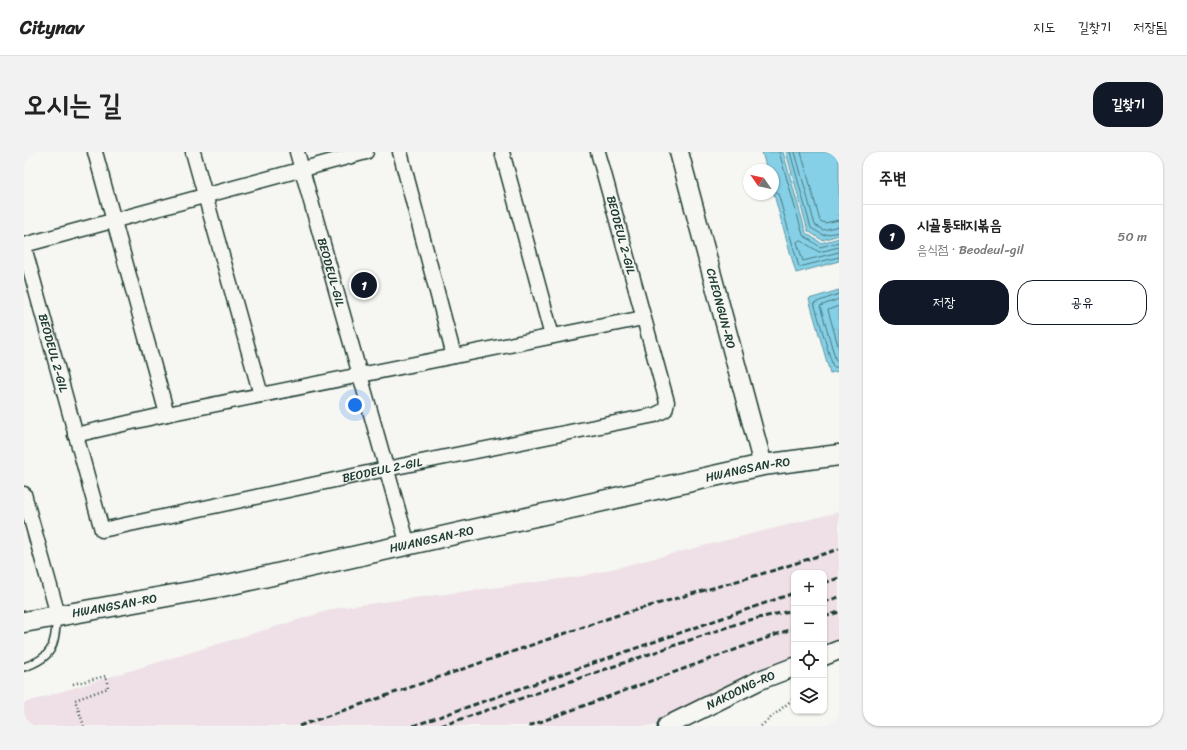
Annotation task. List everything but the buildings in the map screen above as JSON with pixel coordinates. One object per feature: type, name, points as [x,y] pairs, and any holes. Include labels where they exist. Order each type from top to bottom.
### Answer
[{"type":"main road","name":"HWANGSAN-RO","points":[[24,622],[223,586],[763,465],[839,455]]},
{"type":"street","points":[[94,152],[166,414]]},
{"type":"street","points":[[192,152],[261,395]]},
{"type":"street","name":"BEODEUL-GIL","points":[[297,152],[408,545]]},
{"type":"street","points":[[24,246],[113,220],[366,152]]},
{"type":"street","points":[[400,152],[454,356]]},
{"type":"street","points":[[502,152],[552,336]]},
{"type":"street","name":"BEODEUL 2-GIL","points":[[24,246],[102,530],[386,469],[655,415],[665,410],[667,402],[598,152]]},
{"type":"street","name":"CHEONGUN-RO","points":[[679,152],[763,465]]},
{"type":"street","points":[[75,435],[166,414],[643,318]]},
{"type":"street","points":[[24,494],[58,615]]},
{"type":"street","points":[[827,655],[839,650]]},
{"type":"street","name":"NAKDONG-RO","points":[[666,726],[760,680],[791,668]]},
{"type":"lane","points":[[24,668],[37,663],[46,656],[55,643],[58,615]]},
{"type":"path","points":[[73,684],[106,676],[108,688],[75,700],[84,726]]},
{"type":"path","points":[[761,726],[791,701]]},
{"type":"shaded area","points":[[839,512],[839,654],[827,659],[827,570],[791,570],[791,673],[654,726],[24,726],[24,703],[337,608],[584,576]]},
{"type":"water","points":[[762,152],[783,152],[806,233],[821,243],[839,238],[839,261],[796,273],[776,200],[779,200],[779,164],[765,164]]},
{"type":"water","points":[[786,152],[839,152],[839,235],[822,240],[808,231]]},
{"type":"water","points":[[839,290],[839,371],[830,373],[809,299]]},
{"type":"railway","points":[[299,726],[615,616],[775,570],[839,549]]},
{"type":"railway","points":[[827,582],[839,578]]},
{"type":"railway","points":[[413,726],[791,594]]},
{"type":"railway","points":[[827,601],[839,597]]},
{"type":"railway","points":[[441,726],[745,621],[791,611]]},
{"type":"railway","points":[[827,616],[839,612]]},
{"type":"railway","points":[[529,726],[791,629]]},
{"type":"place","name":"시골통돼지볶음","points":[[364,285]]}]
